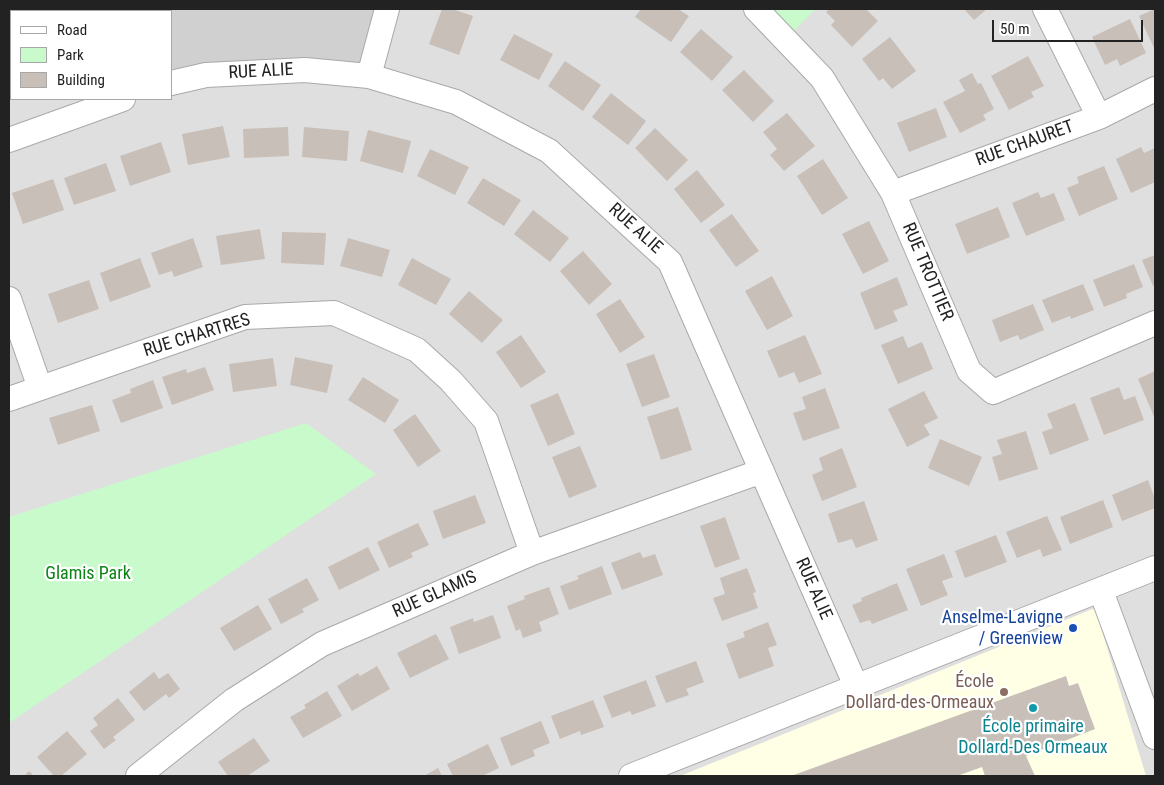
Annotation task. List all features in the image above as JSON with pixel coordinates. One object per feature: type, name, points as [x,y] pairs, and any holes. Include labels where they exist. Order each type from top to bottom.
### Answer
[{"type":"street","points":[[369,76],[387,9]]},
{"type":"street","name":"RUE TROTTIER","points":[[756,9],[822,78],[893,193],[969,371],[993,392],[1155,323]]},
{"type":"street","points":[[1045,9],[1099,117]]},
{"type":"street","name":"RUE ALIE","points":[[172,83],[206,75],[305,70],[369,76],[456,102],[549,151],[670,262],[856,686]]},
{"type":"street","name":"RUE CHAURET","points":[[893,193],[1099,117],[1155,89]]},
{"type":"street","points":[[9,140],[120,100]]},
{"type":"street","points":[[9,299],[40,388]]},
{"type":"street","name":"RUE CHARTRES","points":[[9,399],[245,317],[334,313],[417,350],[452,381],[486,421],[532,553]]},
{"type":"street","name":"RUE GLAMIS","points":[[138,776],[234,700],[322,644],[532,553],[762,471]]},
{"type":"street","points":[[631,776],[1155,568]]},
{"type":"street","points":[[1101,591],[1155,737]]},
{"type":"shaded area","points":[[9,9],[108,10],[10,10],[10,100],[172,100],[172,71],[380,9],[1155,9],[1155,776],[9,776]]},
{"type":"shaded area","points":[[380,9],[364,69],[172,71],[172,10],[108,10]]},
{"type":"shaded area","name":"École Dollard-des-Ormeaux","points":[[1095,608],[1146,776],[680,776]]},
{"type":"green space","points":[[771,9],[815,9],[794,31]]},
{"type":"green space","name":"Glamis Park","points":[[306,423],[376,474],[9,723],[9,517]]},
{"type":"building","points":[[442,9],[452,9],[473,16],[459,55],[429,44]]},
{"type":"building","points":[[641,9],[678,9],[689,16],[671,42],[635,17]]},
{"type":"building","points":[[829,9],[866,9],[878,21],[852,47],[831,25],[835,21],[826,12]]},
{"type":"building","points":[[964,9],[987,9],[974,20]]},
{"type":"building","points":[[1155,9],[1155,50],[1139,16]]},
{"type":"building","points":[[1130,19],[1146,53],[1120,66],[1117,59],[1105,65],[1092,37]]},
{"type":"building","points":[[701,29],[733,57],[712,81],[680,52]]},
{"type":"building","points":[[514,34],[553,54],[539,80],[500,60]]},
{"type":"building","points":[[890,37],[916,71],[892,89],[883,78],[879,81],[862,59]]},
{"type":"building","points":[[9,48],[10,48],[9,80]]},
{"type":"building","points":[[1028,56],[1044,86],[1031,92],[1034,97],[1009,110],[991,76]]},
{"type":"building","points":[[565,61],[601,85],[583,111],[548,86]]},
{"type":"building","points":[[744,70],[774,101],[753,122],[722,90]]},
{"type":"building","points":[[972,73],[978,84],[981,83],[994,109],[983,115],[986,120],[960,133],[943,102],[965,91],[959,80]]},
{"type":"building","points":[[611,93],[646,121],[628,145],[592,117]]},
{"type":"building","points":[[936,108],[947,137],[909,152],[897,123]]},
{"type":"building","points":[[787,113],[815,146],[784,171],[770,155],[777,149],[763,132]]},
{"type":"building","points":[[223,126],[230,157],[188,165],[182,134]]},
{"type":"building","points":[[288,127],[289,156],[244,158],[243,129]]},
{"type":"building","points":[[304,127],[349,131],[347,161],[302,157]]},
{"type":"building","points":[[655,128],[688,160],[667,181],[635,148]]},
{"type":"building","points":[[368,130],[411,141],[403,173],[360,161]]},
{"type":"building","points":[[161,142],[171,172],[130,186],[120,156]]},
{"type":"building","points":[[1141,147],[1144,153],[1155,148],[1155,182],[1131,193],[1116,159]]},
{"type":"building","points":[[430,149],[469,167],[455,195],[417,176]]},
{"type":"building","points":[[823,159],[848,198],[822,215],[797,176]]},
{"type":"building","points":[[106,163],[116,191],[74,205],[64,178]]},
{"type":"building","points":[[1104,166],[1118,199],[1079,216],[1067,188],[1079,183],[1077,177]]},
{"type":"building","points":[[697,170],[725,205],[701,223],[674,189]]},
{"type":"building","points":[[483,178],[521,200],[504,226],[467,203]]},
{"type":"building","points":[[53,179],[64,210],[23,224],[12,193]]},
{"type":"building","points":[[1038,192],[1041,198],[1054,193],[1065,220],[1026,236],[1012,203]]},
{"type":"building","points":[[998,207],[1010,237],[967,254],[955,224]]},
{"type":"building","points":[[533,210],[569,238],[550,262],[514,234]]},
{"type":"building","points":[[732,214],[759,251],[736,267],[709,230]]},
{"type":"building","points":[[869,221],[889,261],[863,274],[842,234]]},
{"type":"building","points":[[260,229],[265,259],[221,265],[216,236]]},
{"type":"building","points":[[282,232],[326,233],[324,265],[281,263]]},
{"type":"building","points":[[193,238],[203,267],[174,277],[172,271],[159,275],[151,253]]},
{"type":"building","points":[[348,238],[390,250],[382,277],[340,266]]},
{"type":"building","points":[[583,251],[612,284],[589,305],[560,271]]},
{"type":"building","points":[[1155,255],[1155,285],[1153,286],[1142,260]]},
{"type":"building","points":[[140,258],[151,287],[110,302],[100,273]]},
{"type":"building","points":[[412,258],[451,279],[436,305],[398,285]]},
{"type":"building","points":[[1134,264],[1143,287],[1126,294],[1127,298],[1104,307],[1093,280]]},
{"type":"building","points":[[772,276],[793,316],[767,330],[745,291]]},
{"type":"building","points":[[897,277],[908,305],[893,311],[898,321],[875,330],[860,293]]},
{"type":"building","points":[[89,280],[99,309],[58,323],[48,294]]},
{"type":"building","points":[[1083,284],[1094,310],[1071,319],[1070,316],[1052,323],[1042,300]]},
{"type":"building","points":[[469,291],[503,320],[482,343],[449,314]]},
{"type":"building","points":[[620,299],[645,337],[620,353],[596,314]]},
{"type":"building","points":[[1033,304],[1044,330],[1020,340],[1018,335],[1000,342],[992,320]]},
{"type":"building","points":[[521,335],[546,372],[521,388],[496,352]]},
{"type":"building","points":[[805,335],[822,374],[799,383],[794,372],[779,378],[767,351]]},
{"type":"building","points":[[903,336],[908,348],[922,342],[933,369],[898,384],[881,345]]},
{"type":"building","points":[[654,354],[670,397],[642,407],[626,364]]},
{"type":"building","points":[[295,357],[333,365],[327,393],[290,385]]},
{"type":"building","points":[[273,358],[277,386],[233,392],[229,364]]},
{"type":"building","points":[[205,367],[214,390],[172,405],[162,377],[186,369],[187,373]]},
{"type":"building","points":[[1155,371],[1155,419],[1138,379]]},
{"type":"building","points":[[363,377],[399,400],[385,423],[348,400]]},
{"type":"building","points":[[153,380],[163,408],[121,423],[112,400],[131,393],[130,389]]},
{"type":"building","points":[[1119,387],[1124,400],[1135,396],[1144,420],[1104,435],[1090,398]]},
{"type":"building","points":[[825,388],[840,428],[803,441],[793,413],[806,409],[802,397]]},
{"type":"building","points":[[924,391],[938,418],[924,425],[930,435],[907,447],[888,409]]},
{"type":"building","points":[[558,393],[575,434],[548,446],[530,405]]},
{"type":"building","points":[[1075,403],[1089,440],[1050,455],[1042,432],[1053,428],[1047,414]]},
{"type":"building","points":[[92,405],[100,431],[58,445],[49,418]]},
{"type":"building","points":[[678,407],[692,450],[661,460],[647,417]]},
{"type":"building","points":[[415,414],[441,451],[418,467],[393,430]]},
{"type":"building","points":[[1026,431],[1038,469],[999,481],[992,457],[1002,454],[997,440]]},
{"type":"building","points":[[940,439],[982,457],[969,486],[928,468]]},
{"type":"building","points":[[580,446],[597,487],[569,498],[552,457]]},
{"type":"building","points":[[842,448],[857,487],[822,501],[812,475],[823,470],[819,458]]},
{"type":"building","points":[[1148,480],[1155,499],[1155,508],[1122,521],[1112,495]]},
{"type":"building","points":[[475,495],[486,523],[443,539],[433,511]]},
{"type":"building","points":[[1103,500],[1113,527],[1070,544],[1060,517]]},
{"type":"building","points":[[864,501],[878,540],[856,548],[852,539],[838,543],[828,514]]},
{"type":"building","points":[[1047,516],[1062,550],[1043,557],[1040,549],[1017,558],[1006,532]]},
{"type":"building","points":[[725,517],[740,559],[715,568],[700,526]]},
{"type":"building","points":[[418,523],[429,545],[411,553],[413,557],[389,568],[377,542]]},
{"type":"building","points":[[996,535],[1007,562],[965,578],[955,551]]},
{"type":"building","points":[[368,547],[380,570],[339,590],[328,567]]},
{"type":"building","points":[[640,552],[643,558],[655,554],[663,575],[622,590],[611,563]]},
{"type":"building","points":[[944,554],[953,577],[942,581],[948,595],[921,606],[906,569]]},
{"type":"building","points":[[602,566],[612,594],[569,610],[560,586],[579,579],[577,576]]},
{"type":"building","points":[[747,568],[756,592],[753,593],[758,608],[722,621],[713,598],[725,594],[720,578]]},
{"type":"building","points":[[307,578],[319,600],[302,609],[304,612],[281,624],[268,599]]},
{"type":"building","points":[[897,583],[908,610],[872,624],[870,620],[860,623],[852,605],[862,601],[861,598]]},
{"type":"building","points":[[549,587],[559,614],[539,622],[542,631],[523,638],[520,629],[516,631],[507,606],[525,599],[524,596]]},
{"type":"building","points":[[258,605],[272,629],[234,651],[220,628]]},
{"type":"building","points":[[493,615],[501,638],[459,654],[450,627],[473,618],[474,622]]},
{"type":"building","points":[[768,622],[777,645],[768,648],[774,666],[739,679],[726,644],[745,637],[743,632]]},
{"type":"building","points":[[436,634],[449,659],[410,678],[397,653]]},
{"type":"building","points":[[696,661],[704,682],[686,689],[689,695],[666,703],[655,676]]},
{"type":"building","points":[[377,666],[390,689],[352,711],[337,686],[358,673],[360,676]]},
{"type":"building","points":[[154,672],[159,679],[168,673],[180,689],[169,698],[166,694],[144,711],[129,692]]},
{"type":"building","name":"École primaire Dollard-Des Ormeaux","points":[[1066,676],[1069,686],[1078,683],[1095,729],[1026,756],[1035,776],[985,776],[982,767],[957,776],[791,776]]},
{"type":"building","points":[[646,680],[656,706],[632,715],[630,711],[612,718],[603,696]]},
{"type":"building","points":[[327,691],[342,716],[303,738],[290,717],[306,708],[304,705]]},
{"type":"building","points":[[118,698],[135,720],[113,737],[116,740],[104,749],[90,731],[98,725],[93,718]]},
{"type":"building","points":[[593,700],[604,727],[581,735],[580,731],[560,739],[551,716]]},
{"type":"building","points":[[541,721],[550,743],[533,750],[535,756],[511,766],[500,738]]},
{"type":"building","points":[[67,731],[87,754],[61,776],[54,776],[37,757]]},
{"type":"building","points":[[254,738],[270,761],[247,776],[228,776],[218,762]]},
{"type":"building","points":[[488,744],[499,768],[482,776],[453,776],[447,764]]},
{"type":"building","points":[[438,768],[442,776],[424,776]]},
{"type":"building","points":[[29,771],[34,776],[24,776]]},
{"type":"place","name":"Anselme-Lavigne / Greenview","points":[[1073,628]]},
{"type":"place","name":"École Dollard-des-Ormeaux","points":[[1004,692]]},
{"type":"place","name":"École primaire Dollard-Des Ormeaux","points":[[1033,708]]}]
